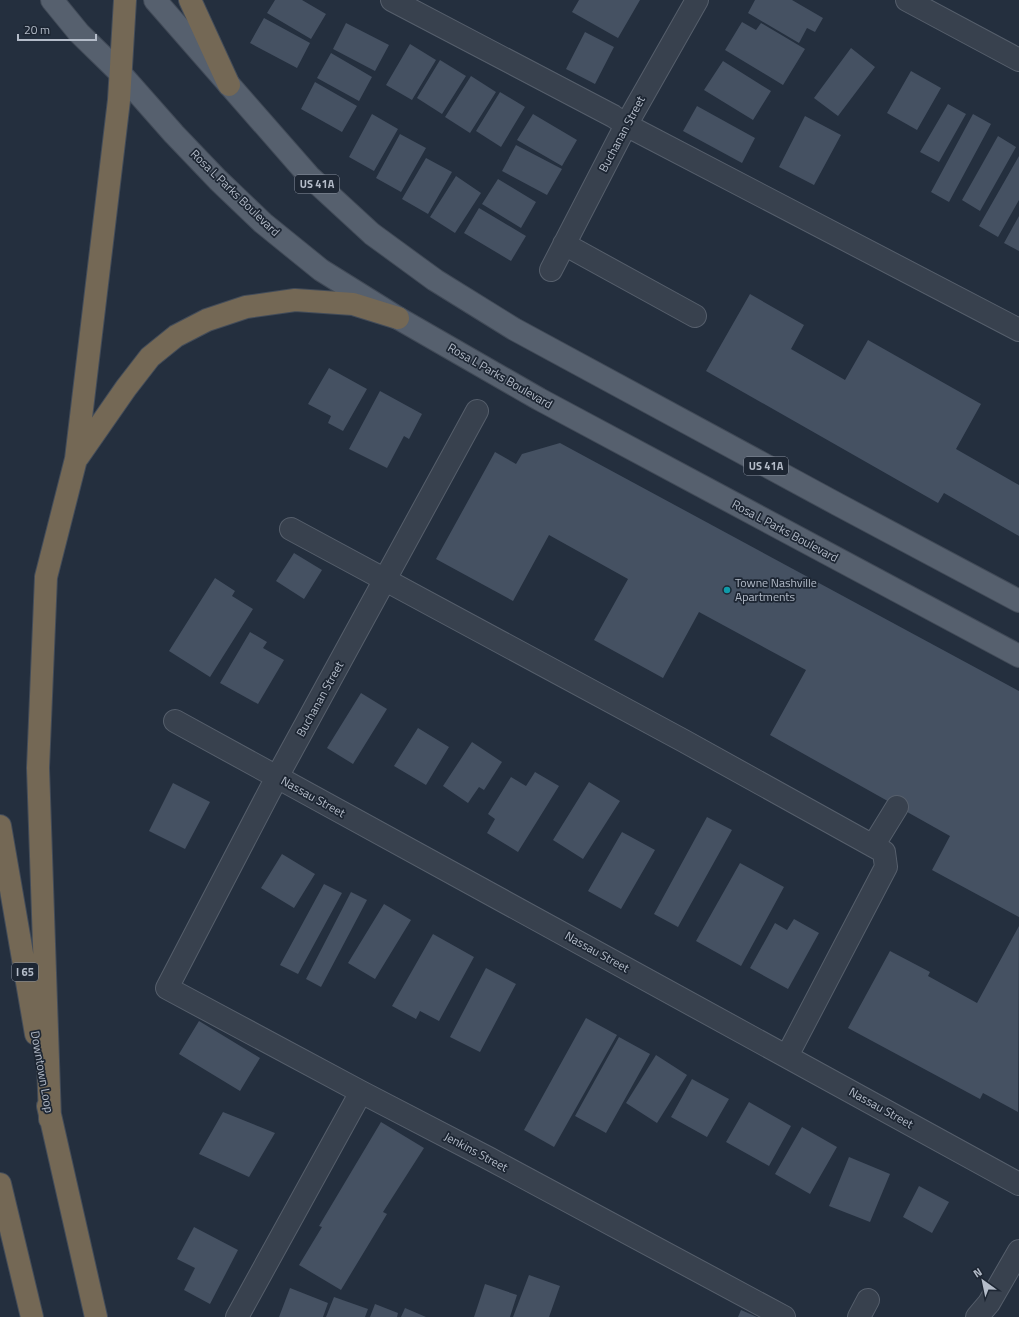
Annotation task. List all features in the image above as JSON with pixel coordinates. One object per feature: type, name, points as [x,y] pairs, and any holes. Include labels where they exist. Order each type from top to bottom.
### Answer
[{"type":"highway","points":[[50,1119],[38,760],[46,577],[76,459],[119,100],[125,0]]},
{"type":"highway","points":[[190,0],[229,85]]},
{"type":"highway","points":[[76,459],[126,388],[150,357],[176,336],[207,320],[246,307],[295,300],[353,304],[398,318]]},
{"type":"highway","name":"Downtown Loop","points":[[0,826],[50,1119],[96,1317]]},
{"type":"highway","points":[[0,1184],[32,1317]]},
{"type":"main road","name":"Rosa L Parks Boulevard","points":[[52,0],[79,33],[121,74],[202,163],[263,223],[321,270],[398,318],[539,399],[1019,656]]},
{"type":"main road","name":"US 41A","points":[[155,0],[309,176],[372,234],[435,280],[514,329],[1019,601]]},
{"type":"street","points":[[392,0],[613,116],[626,125],[1019,330]]},
{"type":"street","name":"Buchanan Street","points":[[551,270],[626,125],[697,0]]},
{"type":"street","points":[[907,0],[1019,60]]},
{"type":"street","points":[[564,244],[695,316]]},
{"type":"street","name":"Buchanan Street","points":[[167,988],[277,777],[477,411]]},
{"type":"street","points":[[291,529],[684,741],[884,852],[886,868],[786,1056]]},
{"type":"street","name":"Nassau Street","points":[[175,721],[1019,1184]]},
{"type":"street","points":[[873,846],[897,806]]},
{"type":"street","name":"Jenkins Street","points":[[167,988],[784,1317]]},
{"type":"street","points":[[237,1317],[361,1092]]},
{"type":"street","points":[[978,1317],[989,1303],[1019,1251]]},
{"type":"building","points":[[275,0],[302,0],[326,14],[311,39],[267,13]]},
{"type":"building","points":[[579,0],[640,0],[618,38],[572,12]]},
{"type":"building","points":[[755,0],[792,0],[823,18],[815,32],[807,28],[799,43],[748,13]]},
{"type":"building","points":[[264,18],[310,43],[297,68],[250,43]]},
{"type":"building","points":[[742,22],[756,30],[761,23],[805,49],[783,85],[725,50]]},
{"type":"building","points":[[346,23],[389,45],[375,71],[333,49]]},
{"type":"building","points":[[585,32],[614,47],[595,84],[566,69]]},
{"type":"building","points":[[410,44],[436,60],[412,100],[386,85]]},
{"type":"building","points":[[851,48],[875,67],[838,116],[814,98]]},
{"type":"building","points":[[331,53],[372,77],[359,101],[317,78]]},
{"type":"building","points":[[440,60],[466,76],[442,114],[417,98]]},
{"type":"building","points":[[723,61],[771,91],[753,120],[704,90]]},
{"type":"building","points":[[911,71],[941,88],[917,130],[887,113]]},
{"type":"building","points":[[471,76],[496,92],[470,133],[445,117]]},
{"type":"building","points":[[315,82],[357,106],[342,132],[301,109]]},
{"type":"building","points":[[500,92],[525,107],[501,147],[476,131]]},
{"type":"building","points":[[948,104],[966,114],[939,162],[920,152]]},
{"type":"building","points":[[697,106],[755,138],[742,163],[683,131]]},
{"type":"building","points":[[372,114],[398,129],[374,171],[349,157]]},
{"type":"building","points":[[533,114],[577,140],[562,166],[517,140]]},
{"type":"building","points":[[973,114],[991,124],[949,202],[931,192]]},
{"type":"building","points":[[805,116],[841,135],[814,185],[779,167]]},
{"type":"building","points":[[400,134],[426,148],[401,192],[376,178]]},
{"type":"building","points":[[998,136],[1016,147],[980,211],[962,200]]},
{"type":"building","points":[[516,145],[562,169],[547,195],[502,171]]},
{"type":"building","points":[[1019,156],[1019,200],[998,237],[979,226]]},
{"type":"building","points":[[426,158],[452,172],[428,214],[402,199]]},
{"type":"building","points":[[456,176],[481,193],[455,233],[430,217]]},
{"type":"building","points":[[498,179],[536,202],[521,228],[482,204]]},
{"type":"building","points":[[479,208],[526,236],[511,261],[464,233]]},
{"type":"building","points":[[1019,216],[1019,251],[1004,243]]},
{"type":"building","points":[[750,294],[804,325],[791,349],[845,380],[868,340],[981,404],[956,449],[1019,485],[1019,536],[944,493],[938,503],[706,371]]},
{"type":"building","points":[[329,368],[367,389],[343,431],[328,423],[331,416],[308,404]]},
{"type":"building","points":[[380,391],[422,414],[409,439],[404,436],[387,468],[349,449]]},
{"type":"building","name":"Towne Nashville Apartments","points":[[560,443],[1019,691],[1019,917],[932,870],[950,836],[770,735],[806,670],[699,612],[663,678],[594,640],[628,579],[549,535],[513,601],[436,559],[495,452],[516,464],[522,454]]},
{"type":"building","points":[[294,553],[322,570],[304,599],[276,581]]},
{"type":"building","points":[[215,578],[235,591],[232,596],[253,609],[210,677],[169,651]]},
{"type":"building","points":[[250,632],[267,642],[263,648],[284,660],[258,704],[220,683]]},
{"type":"building","points":[[361,693],[387,709],[353,764],[327,748]]},
{"type":"building","points":[[418,728],[449,747],[426,785],[394,766]]},
{"type":"building","points":[[472,742],[502,762],[484,790],[479,787],[468,803],[443,786]]},
{"type":"building","points":[[535,772],[559,786],[518,852],[487,833],[495,819],[488,814],[511,777],[526,786]]},
{"type":"building","points":[[589,782],[620,801],[583,859],[553,840]]},
{"type":"building","points":[[173,783],[210,802],[185,849],[149,831]]},
{"type":"building","points":[[707,817],[732,830],[678,927],[654,914]]},
{"type":"building","points":[[622,832],[655,850],[621,909],[588,891]]},
{"type":"building","points":[[282,854],[315,874],[294,908],[261,888]]},
{"type":"building","points":[[740,863],[784,887],[741,966],[696,941]]},
{"type":"building","points":[[324,884],[342,893],[298,974],[280,965]]},
{"type":"building","points":[[351,892],[367,900],[321,987],[306,979]]},
{"type":"building","points":[[384,904],[411,920],[375,979],[348,963]]},
{"type":"building","points":[[794,919],[819,933],[788,989],[750,968],[775,923],[787,930]]},
{"type":"building","points":[[1019,926],[1018,1112],[983,1093],[980,1099],[848,1028],[890,951],[930,972],[928,976],[977,1003]]},
{"type":"building","points":[[433,934],[474,957],[439,1021],[420,1011],[416,1019],[392,1006]]},
{"type":"building","points":[[486,968],[516,984],[480,1052],[450,1037]]},
{"type":"building","points":[[586,1018],[617,1035],[554,1147],[524,1130]]},
{"type":"building","points":[[199,1021],[260,1058],[240,1091],[179,1054]]},
{"type":"building","points":[[619,1037],[650,1054],[606,1133],[575,1116]]},
{"type":"building","points":[[656,1055],[687,1075],[657,1123],[626,1103]]},
{"type":"building","points":[[692,1079],[729,1099],[707,1137],[671,1117]]},
{"type":"building","points":[[749,1102],[791,1126],[769,1166],[726,1142]]},
{"type":"building","points":[[223,1112],[275,1133],[249,1177],[199,1154]]},
{"type":"building","points":[[381,1122],[424,1148],[383,1212],[387,1214],[341,1290],[299,1265],[322,1227],[319,1226]]},
{"type":"building","points":[[802,1127],[837,1147],[810,1194],[775,1174]]},
{"type":"building","points":[[849,1157],[890,1174],[870,1222],[829,1206]]},
{"type":"building","points":[[919,1186],[949,1202],[932,1233],[903,1217]]},
{"type":"building","points":[[194,1227],[238,1250],[210,1304],[184,1290],[195,1268],[177,1259]]},
{"type":"building","points":[[529,1275],[560,1286],[549,1317],[513,1317]]},
{"type":"building","points":[[485,1284],[517,1295],[510,1317],[474,1317]]},
{"type":"building","points":[[290,1288],[328,1303],[323,1317],[279,1317]]},
{"type":"building","points":[[334,1297],[368,1309],[365,1317],[326,1317]]},
{"type":"building","points":[[375,1304],[398,1313],[397,1317],[370,1317]]},
{"type":"building","points":[[405,1308],[426,1317],[401,1317]]},
{"type":"building","points":[[741,1310],[757,1317],[738,1317]]},
{"type":"place","name":"Towne Nashville Apartments","points":[[727,590]]}]
